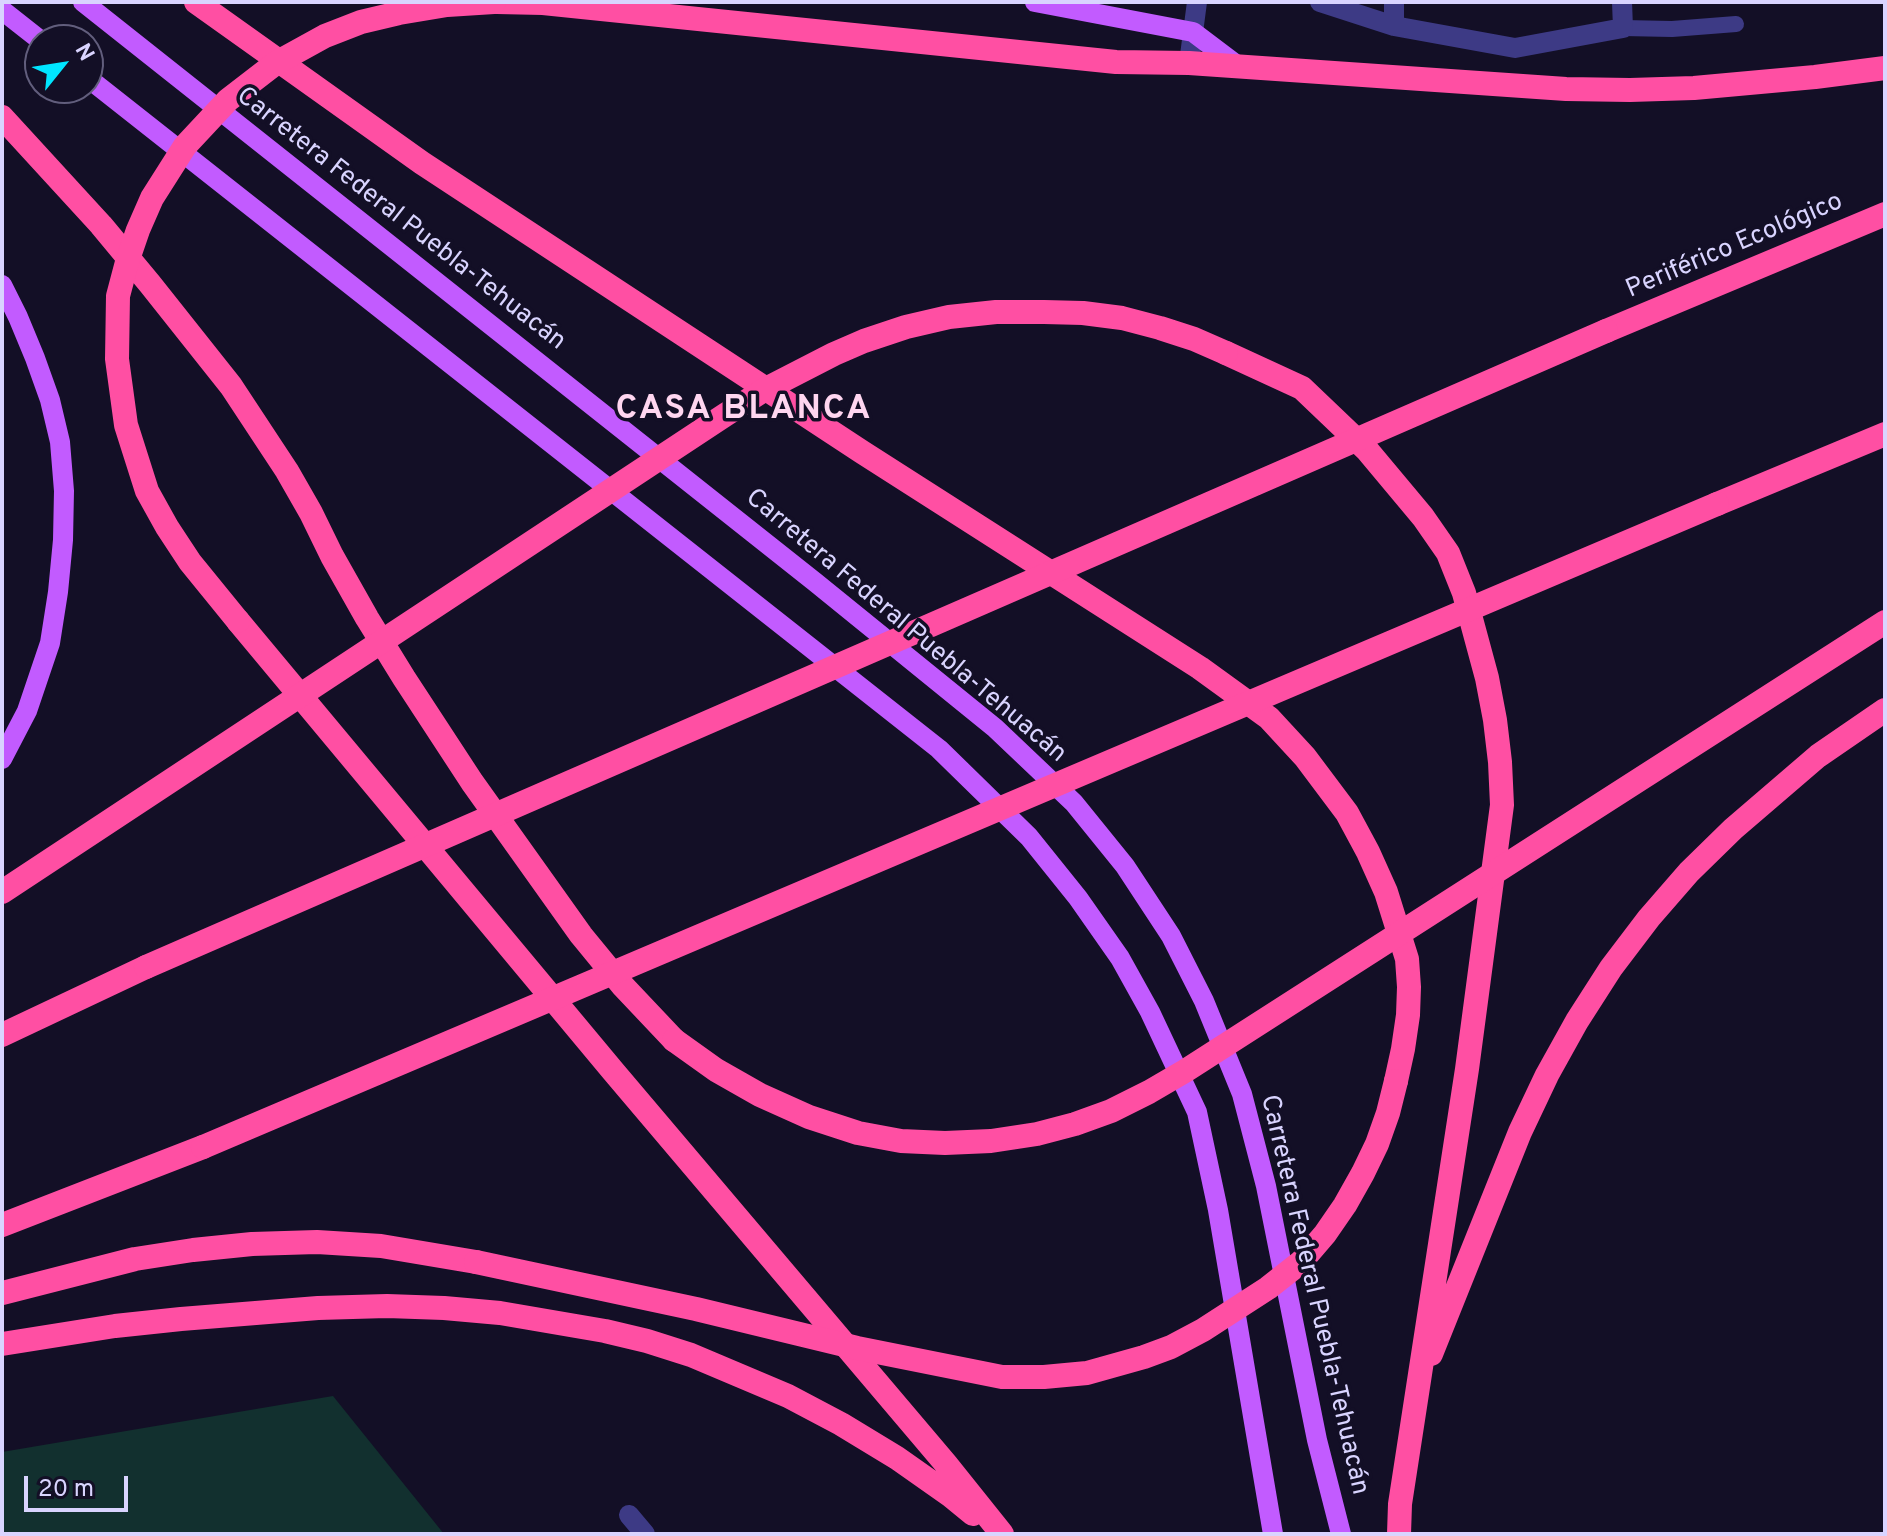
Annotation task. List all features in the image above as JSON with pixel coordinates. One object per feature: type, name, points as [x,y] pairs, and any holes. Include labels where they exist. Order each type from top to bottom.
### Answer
[{"type":"highway","points":[[2,1293],[135,1259],[193,1250],[317,1242],[381,1246],[476,1262],[696,1309],[857,1348],[1002,1377],[1087,1373],[1171,1347],[1268,1288],[1301,1262],[1345,1205],[1377,1144],[1388,1113],[1405,1038],[1409,987],[1407,959],[1386,892],[1347,813],[1305,757],[1269,718],[1200,668],[862,452],[422,163],[196,2]]},
{"type":"highway","points":[[999,1534],[936,1452],[205,582],[167,527],[147,491],[126,425],[117,359],[118,296],[138,230],[152,198],[185,146],[228,100],[276,63],[325,36],[361,22],[435,7],[496,2],[543,3],[1116,62],[1189,63],[1566,89],[1630,90],[1755,84],[1885,68]]},
{"type":"highway","points":[[2,117],[101,225],[231,386],[287,471],[367,618],[472,782],[581,935],[622,985],[674,1040],[716,1070],[760,1095],[809,1117],[858,1133],[901,1141],[991,1141],[1037,1134],[1111,1111],[1185,1071],[1885,622]]},
{"type":"highway","name":"Periférico Ecológico","points":[[2,1035],[146,967],[1606,331],[1885,214]]},
{"type":"highway","points":[[2,892],[725,415],[764,390],[834,354],[906,327],[949,317],[996,312],[1083,313],[1122,318],[1194,339],[1226,353],[1302,388],[1356,439],[1396,483],[1448,553],[1464,593],[1487,678],[1500,762],[1502,805],[1467,1069],[1400,1504],[1399,1534]]},
{"type":"highway","points":[[2,1225],[203,1147],[1885,434]]},
{"type":"highway","points":[[1416,1393],[1520,1132],[1547,1075],[1611,968],[1689,872],[1733,829],[1818,756],[1885,710]]},
{"type":"highway","points":[[2,1344],[181,1319],[387,1306],[500,1313],[605,1331],[706,1361],[788,1396],[908,1465],[999,1534]]},
{"type":"main road","name":"Carretera Federal Puebla-Tehuacán","points":[[83,2],[839,601],[995,728],[1074,803],[1125,866],[1171,936],[1204,1001],[1242,1094],[1266,1186],[1317,1440],[1341,1534]]},
{"type":"main road","points":[[1035,2],[1193,32],[1238,66]]},
{"type":"main road","points":[[2,10],[24,27]]},
{"type":"main road","points":[[104,91],[939,749],[1029,837],[1120,958],[1150,1012],[1197,1112],[1218,1210],[1273,1534]]},
{"type":"main road","points":[[2,285],[24,331],[50,400],[60,442],[64,491],[63,540],[50,643],[27,711],[2,759]]},
{"type":"street","points":[[1189,63],[1197,2]]},
{"type":"street","points":[[1320,2],[1394,26],[1515,48],[1623,28],[1622,2]]},
{"type":"street","points":[[1394,2],[1394,26]]},
{"type":"street","points":[[629,1515],[645,1534]]},
{"type":"lane","points":[[1623,28],[1672,29],[1736,24]]},
{"type":"green space","points":[[333,1396],[444,1534],[2,1534],[2,1452]]},
{"type":"district","name":"CASA BLANCA","points":[[744,411]]}]
